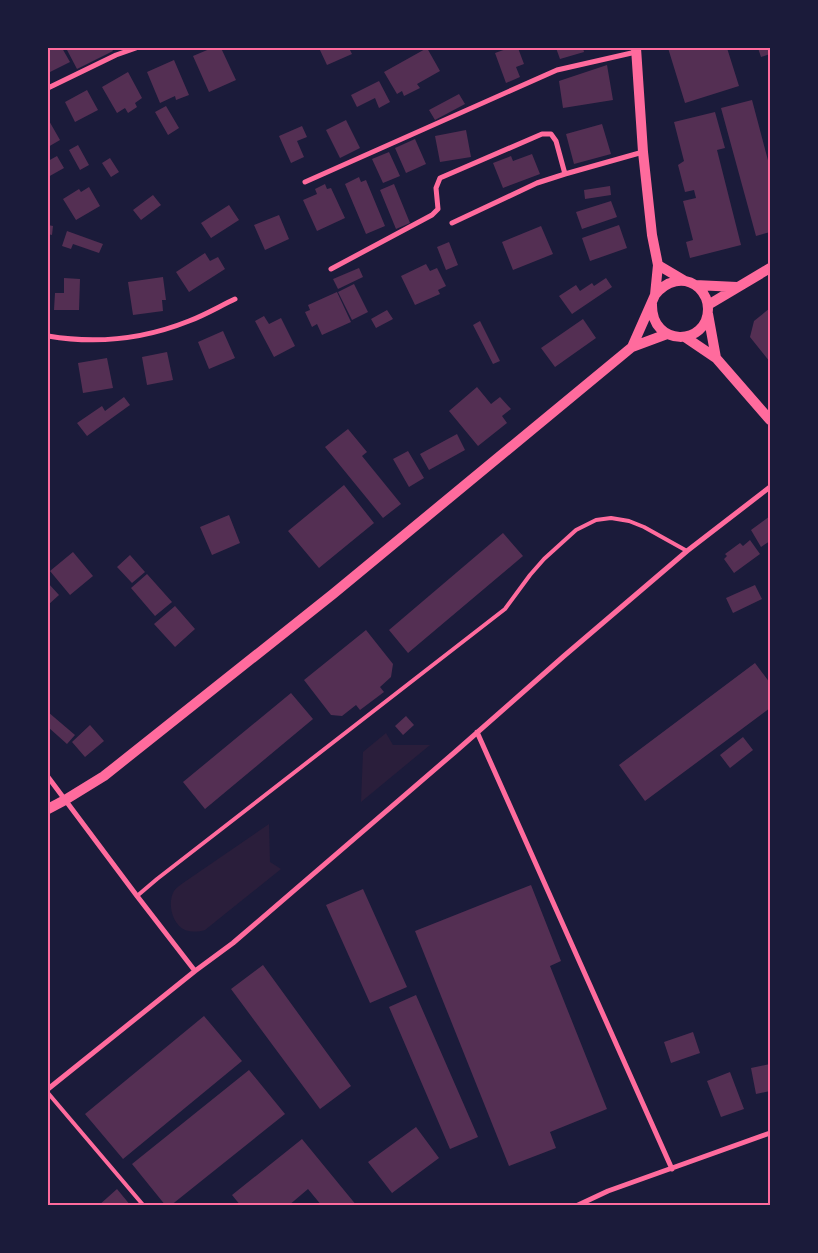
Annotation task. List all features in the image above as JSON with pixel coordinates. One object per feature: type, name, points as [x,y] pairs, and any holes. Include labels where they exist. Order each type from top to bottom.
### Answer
[{"type":"main road","points":[[636,50],[643,152],[652,235],[658,265],[652,313],[654,322],[667,334],[676,337],[685,337],[693,334],[700,329],[705,321],[708,309],[738,287],[770,268]]},
{"type":"main road","points":[[658,265],[701,290],[708,309],[716,358]]},
{"type":"main road","points":[[632,347],[653,300],[661,288],[668,283],[676,281],[738,287]]},
{"type":"main road","points":[[48,809],[104,776],[289,630],[632,347],[667,334]]},
{"type":"main road","points":[[685,337],[716,358],[770,420]]},
{"type":"street","points":[[48,88],[116,55],[136,48]]},
{"type":"street","points":[[305,182],[557,70],[636,50]]},
{"type":"street","points":[[332,269],[432,215],[438,209],[436,188],[440,178],[542,134],[551,134],[556,141],[566,174]]},
{"type":"street","points":[[452,223],[537,183],[643,152]]},
{"type":"street","points":[[48,336],[108,339],[149,334],[189,321],[235,299]]},
{"type":"street","points":[[48,1088],[233,943],[687,551],[770,487]]},
{"type":"street","points":[[477,732],[672,1169]]},
{"type":"street","points":[[48,777],[195,971]]},
{"type":"street","points":[[576,1206],[608,1191],[770,1133]]},
{"type":"lane","points":[[137,896],[173,866],[505,609],[530,575],[576,530],[596,520],[611,518],[629,521],[644,527],[687,551]]},
{"type":"lane","points":[[48,1093],[144,1206]]},
{"type":"shaded area","points":[[386,733],[393,745],[430,745],[361,802],[363,752]]},
{"type":"shaded area","points":[[269,824],[270,862],[281,869],[205,930],[190,931],[181,927],[174,918],[171,907],[172,896],[175,890]]},
{"type":"building","points":[[48,48],[62,48],[70,62],[48,73]]},
{"type":"building","points":[[66,48],[111,48],[113,51],[77,69]]},
{"type":"building","points":[[212,48],[221,48],[236,80],[209,92],[193,56]]},
{"type":"building","points":[[319,48],[349,48],[352,54],[327,65]]},
{"type":"building","points":[[427,48],[440,71],[417,84],[420,88],[404,96],[402,91],[397,94],[384,72]]},
{"type":"building","points":[[509,48],[518,48],[524,64],[516,67],[520,77],[506,83],[495,53]]},
{"type":"building","points":[[556,48],[583,48],[584,52],[560,59]]},
{"type":"building","points":[[668,48],[727,48],[739,86],[685,103]]},
{"type":"building","points":[[758,48],[770,48],[770,54],[761,57]]},
{"type":"building","points":[[174,60],[189,95],[176,100],[175,96],[160,103],[147,72]]},
{"type":"building","points":[[607,65],[613,100],[563,108],[559,81]]},
{"type":"building","points":[[128,72],[142,98],[135,103],[137,107],[128,113],[125,108],[117,113],[102,87]]},
{"type":"building","points":[[379,81],[390,102],[379,108],[375,98],[357,107],[351,95]]},
{"type":"building","points":[[87,90],[98,110],[75,122],[65,102]]},
{"type":"building","points":[[459,94],[465,104],[435,120],[429,110]]},
{"type":"building","points":[[752,100],[770,168],[770,232],[756,236],[721,108]]},
{"type":"building","points":[[166,106],[179,128],[168,135],[155,112]]},
{"type":"building","points":[[715,112],[725,148],[717,150],[741,245],[690,258],[686,242],[693,240],[683,201],[696,198],[694,190],[685,192],[678,165],[684,161],[674,122]]},
{"type":"building","points":[[48,119],[60,140],[48,147]]},
{"type":"building","points":[[346,120],[360,148],[340,158],[326,130]]},
{"type":"building","points":[[602,124],[611,154],[574,164],[566,134]]},
{"type":"building","points":[[302,126],[307,137],[297,141],[304,157],[291,163],[279,136]]},
{"type":"building","points":[[466,130],[471,157],[440,162],[435,136]]},
{"type":"building","points":[[415,139],[426,164],[406,173],[395,148]]},
{"type":"building","points":[[78,145],[89,165],[80,170],[69,150]]},
{"type":"building","points":[[389,152],[400,176],[383,183],[372,159]]},
{"type":"building","points":[[532,154],[540,174],[503,188],[493,163],[511,156],[513,161]]},
{"type":"building","points":[[57,156],[64,168],[48,177],[48,161]]},
{"type":"building","points":[[110,158],[119,172],[111,177],[102,163]]},
{"type":"building","points":[[359,177],[361,182],[366,180],[385,226],[366,234],[345,184]]},
{"type":"building","points":[[325,184],[327,189],[331,188],[345,218],[317,231],[303,200],[317,194],[315,189]]},
{"type":"building","points":[[394,184],[410,223],[396,229],[380,190]]},
{"type":"building","points":[[610,186],[611,195],[585,199],[584,190]]},
{"type":"building","points":[[89,187],[100,206],[76,220],[63,199],[79,189],[81,192]]},
{"type":"building","points":[[153,195],[161,205],[141,220],[133,210]]},
{"type":"building","points":[[611,201],[617,217],[582,229],[576,212]]},
{"type":"building","points":[[229,205],[239,220],[211,238],[201,223]]},
{"type":"building","points":[[279,215],[289,239],[265,250],[254,225]]},
{"type":"building","points":[[48,225],[53,226],[52,235],[48,234]]},
{"type":"building","points":[[619,225],[627,248],[590,261],[582,238]]},
{"type":"building","points":[[541,226],[553,254],[513,270],[502,242]]},
{"type":"building","points":[[67,231],[103,244],[99,253],[73,244],[71,249],[62,246]]},
{"type":"building","points":[[449,242],[458,265],[446,270],[437,247]]},
{"type":"building","points":[[205,253],[210,261],[218,257],[225,269],[189,292],[176,272]]},
{"type":"building","points":[[426,264],[430,271],[437,268],[446,286],[438,290],[440,294],[415,305],[401,276]]},
{"type":"building","points":[[359,268],[363,277],[338,289],[333,279]]},
{"type":"building","points":[[163,277],[166,300],[162,300],[163,311],[133,315],[128,282]]},
{"type":"building","points":[[64,278],[80,279],[79,310],[54,310],[55,293],[64,293]]},
{"type":"building","points":[[606,278],[612,287],[572,314],[559,296],[576,285],[580,291],[592,283],[594,286]]},
{"type":"building","points":[[354,284],[368,312],[352,320],[338,292]]},
{"type":"building","points":[[337,292],[351,322],[322,335],[317,324],[312,327],[305,312],[310,310],[308,305]]},
{"type":"building","points":[[770,308],[770,362],[750,337],[754,321]]},
{"type":"building","points":[[387,310],[393,319],[376,328],[371,319]]},
{"type":"building","points":[[264,316],[269,324],[281,318],[295,346],[274,357],[255,321]]},
{"type":"building","points":[[583,319],[596,338],[555,367],[541,348]]},
{"type":"building","points":[[480,321],[500,361],[493,364],[473,325]]},
{"type":"building","points":[[223,331],[235,358],[209,369],[198,342]]},
{"type":"building","points":[[167,352],[173,380],[147,385],[142,357]]},
{"type":"building","points":[[107,358],[113,388],[83,393],[78,363]]},
{"type":"building","points":[[477,387],[491,404],[500,397],[511,409],[502,416],[507,423],[478,446],[449,411]]},
{"type":"building","points":[[124,397],[130,405],[87,436],[77,423],[102,406],[105,411]]},
{"type":"building","points":[[348,429],[367,452],[362,456],[401,504],[383,518],[325,447]]},
{"type":"building","points":[[457,434],[465,450],[429,470],[420,454]]},
{"type":"building","points":[[408,451],[424,478],[409,487],[393,459]]},
{"type":"building","points":[[344,485],[374,523],[319,568],[288,531]]},
{"type":"building","points":[[229,515],[240,543],[212,555],[200,527]]},
{"type":"building","points":[[770,516],[770,541],[761,547],[751,530]]},
{"type":"building","points":[[503,533],[523,556],[408,653],[389,630]]},
{"type":"building","points":[[750,540],[760,554],[734,573],[724,559],[727,556],[725,554],[740,543],[743,546]]},
{"type":"building","points":[[73,552],[93,576],[70,595],[50,571]]},
{"type":"building","points":[[130,555],[145,572],[132,583],[117,567]]},
{"type":"building","points":[[147,574],[172,602],[155,616],[131,588]]},
{"type":"building","points":[[48,583],[59,595],[48,605]]},
{"type":"building","points":[[755,585],[762,599],[733,613],[726,598]]},
{"type":"building","points":[[175,606],[195,629],[175,647],[154,624]]},
{"type":"building","points":[[366,630],[393,664],[391,677],[380,687],[384,692],[360,710],[356,705],[342,716],[331,715],[304,680]]},
{"type":"building","points":[[755,663],[770,683],[770,708],[645,801],[619,765]]},
{"type":"building","points":[[291,693],[313,719],[205,809],[183,782]]},
{"type":"building","points":[[48,712],[75,735],[67,744],[48,727]]},
{"type":"building","points":[[406,716],[414,725],[403,735],[395,726]]},
{"type":"building","points":[[90,725],[104,741],[85,757],[72,742]]},
{"type":"building","points":[[743,737],[753,750],[730,768],[720,755]]},
{"type":"building","points":[[531,885],[561,961],[550,966],[607,1109],[550,1132],[556,1148],[509,1166],[415,931]]},
{"type":"building","points":[[363,889],[407,987],[370,1003],[326,905]]},
{"type":"building","points":[[263,965],[351,1086],[320,1109],[231,989]]},
{"type":"building","points":[[416,995],[478,1137],[450,1149],[389,1007]]},
{"type":"building","points":[[204,1016],[242,1061],[123,1159],[85,1114]]},
{"type":"building","points":[[693,1032],[700,1053],[671,1063],[664,1042]]},
{"type":"building","points":[[770,1064],[770,1091],[756,1094],[751,1068]]},
{"type":"building","points":[[249,1070],[285,1114],[170,1206],[166,1206],[132,1164]]},
{"type":"building","points":[[730,1072],[744,1109],[721,1117],[707,1081]]},
{"type":"building","points":[[416,1127],[439,1158],[392,1193],[368,1162]]},
{"type":"building","points":[[302,1139],[357,1206],[322,1206],[308,1189],[288,1206],[241,1206],[232,1195]]},
{"type":"building","points":[[117,1189],[131,1206],[98,1206]]}]
